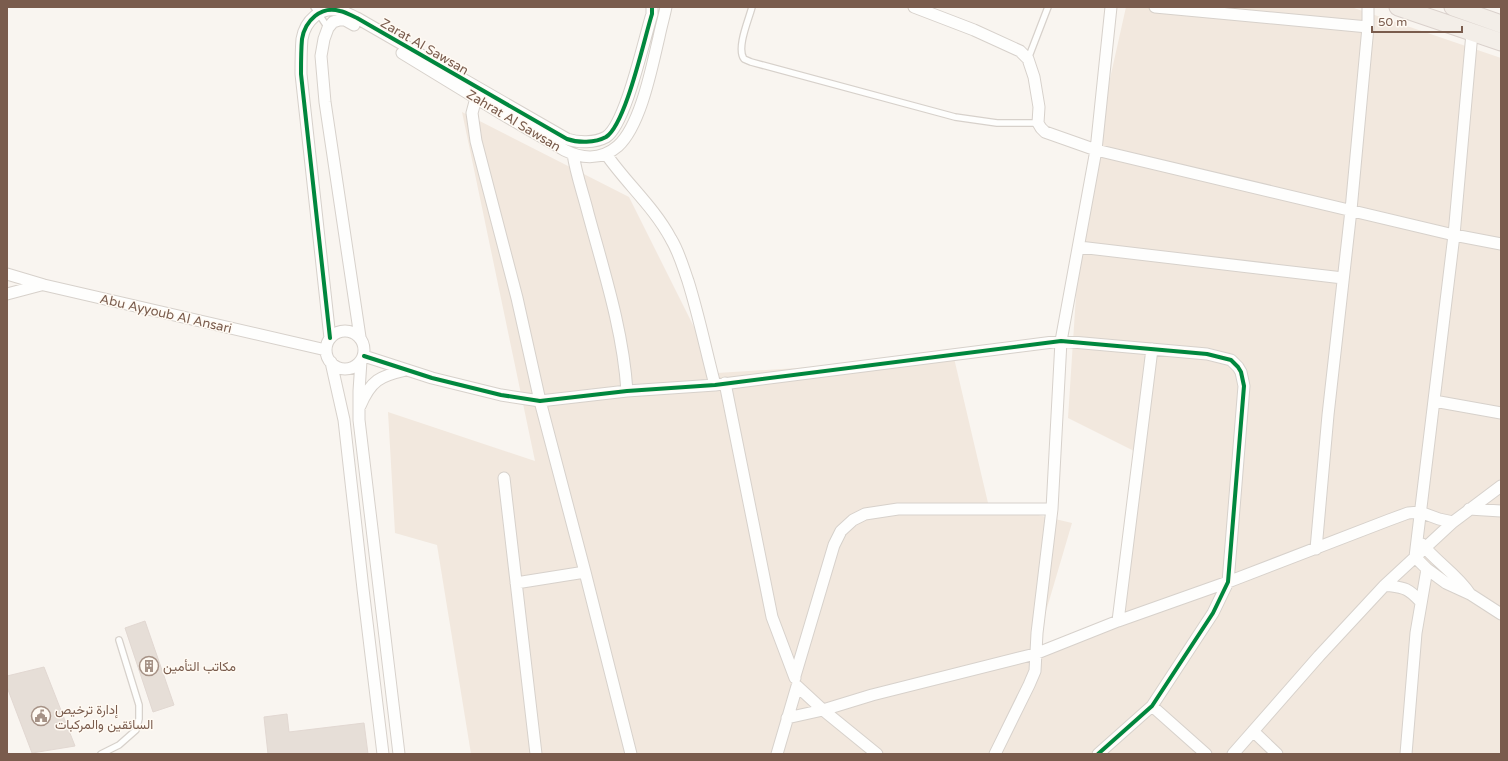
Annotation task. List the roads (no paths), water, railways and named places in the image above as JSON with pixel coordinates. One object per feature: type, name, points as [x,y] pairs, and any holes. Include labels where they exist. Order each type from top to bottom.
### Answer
[{"type":"main road","points":[[1398,7],[1501,42]]},
{"type":"main road","points":[[1453,7],[1475,11],[1501,24]]},
{"type":"street","name":"Zarat Al Sawsan","points":[[316,10],[335,10],[357,18],[479,94],[567,139],[575,142],[585,142],[605,137],[612,132],[620,117],[634,80],[652,14],[652,7]]},
{"type":"street","points":[[666,7],[652,66],[637,114],[630,130],[619,145],[606,154],[616,169],[661,223],[672,240],[682,263],[720,384],[772,617],[796,681],[823,710],[877,754]]},
{"type":"street","points":[[914,7],[1020,51],[1028,59],[1034,77],[1039,107],[1038,123],[1045,132],[1096,150],[1454,235],[1501,244]]},
{"type":"street","points":[[995,754],[1035,670],[1035,654],[1052,509],[1061,341],[1096,150],[1111,7]]},
{"type":"street","points":[[1155,7],[1368,27]]},
{"type":"street","points":[[1316,549],[1342,278],[1351,210],[1368,27],[1368,7]]},
{"type":"street","points":[[316,10],[302,38],[301,74],[330,338]]},
{"type":"street","name":"Zahrat Al Sawsan","points":[[328,28],[333,22],[345,20],[479,94],[502,114],[573,154],[592,157],[606,154]]},
{"type":"street","points":[[328,28],[320,56],[324,102],[360,337],[365,349],[362,359],[358,410],[399,754]]},
{"type":"street","points":[[1414,557],[1454,235],[1472,33]]},
{"type":"street","points":[[479,94],[472,113],[476,141],[517,298],[540,401],[631,754]]},
{"type":"street","points":[[573,154],[577,177],[612,299],[624,363],[626,391]]},
{"type":"street","points":[[1079,247],[1342,278]]},
{"type":"street","name":"Abu Ayyoub Al Ansari","points":[[7,274],[44,285],[326,350]]},
{"type":"street","points":[[7,294],[44,285]]},
{"type":"street","points":[[360,337],[348,330],[336,333],[327,343],[326,350],[331,362],[344,420],[383,754]]},
{"type":"street","points":[[362,359],[432,378],[501,394],[540,401],[626,391],[720,384],[1061,341],[1207,354],[1231,360],[1241,372],[1244,386],[1228,582],[1213,613],[1152,706],[1098,754]]},
{"type":"street","points":[[1118,621],[1152,349]]},
{"type":"street","points":[[331,362],[342,368],[356,366],[362,359]]},
{"type":"street","points":[[358,410],[363,398],[376,381],[383,376],[407,370]]},
{"type":"street","points":[[1434,401],[1501,413]]},
{"type":"street","points":[[504,478],[536,754]]},
{"type":"street","points":[[1233,754],[1385,585],[1453,522],[1501,486]]},
{"type":"street","points":[[776,754],[834,545],[841,531],[853,520],[865,514],[898,509],[1052,509]]},
{"type":"street","points":[[1469,509],[1501,511]]},
{"type":"street","points":[[787,718],[823,710],[872,695],[1035,654],[1118,621],[1228,582],[1408,514],[1420,512],[1439,520],[1453,522]]},
{"type":"street","points":[[1417,537],[1426,548],[1463,584],[1470,594]]},
{"type":"street","points":[[1414,557],[1427,569],[1455,588],[1470,594],[1501,614]]},
{"type":"street","points":[[1406,754],[1411,685],[1420,601],[1427,569]]},
{"type":"street","points":[[516,583],[585,572]]},
{"type":"street","points":[[1385,585],[1406,588],[1420,601]]},
{"type":"street","points":[[1152,706],[1206,754]]},
{"type":"street","points":[[1253,731],[1277,754]]},
{"type":"lane","points":[[752,7],[742,41],[741,52],[744,58],[751,62],[955,117],[997,123],[1038,123]]},
{"type":"lane","points":[[1028,59],[1048,7]]},
{"type":"lane","points":[[316,10],[328,28]]},
{"type":"lane","points":[[101,754],[119,745],[136,730],[139,719],[140,705],[119,640]]},
{"type":"place","name":"مكاتب التأمين","points":[[149,666]]},
{"type":"place","name":"إدارة ترخيص السائقين والمركبات","points":[[41,716]]}]
